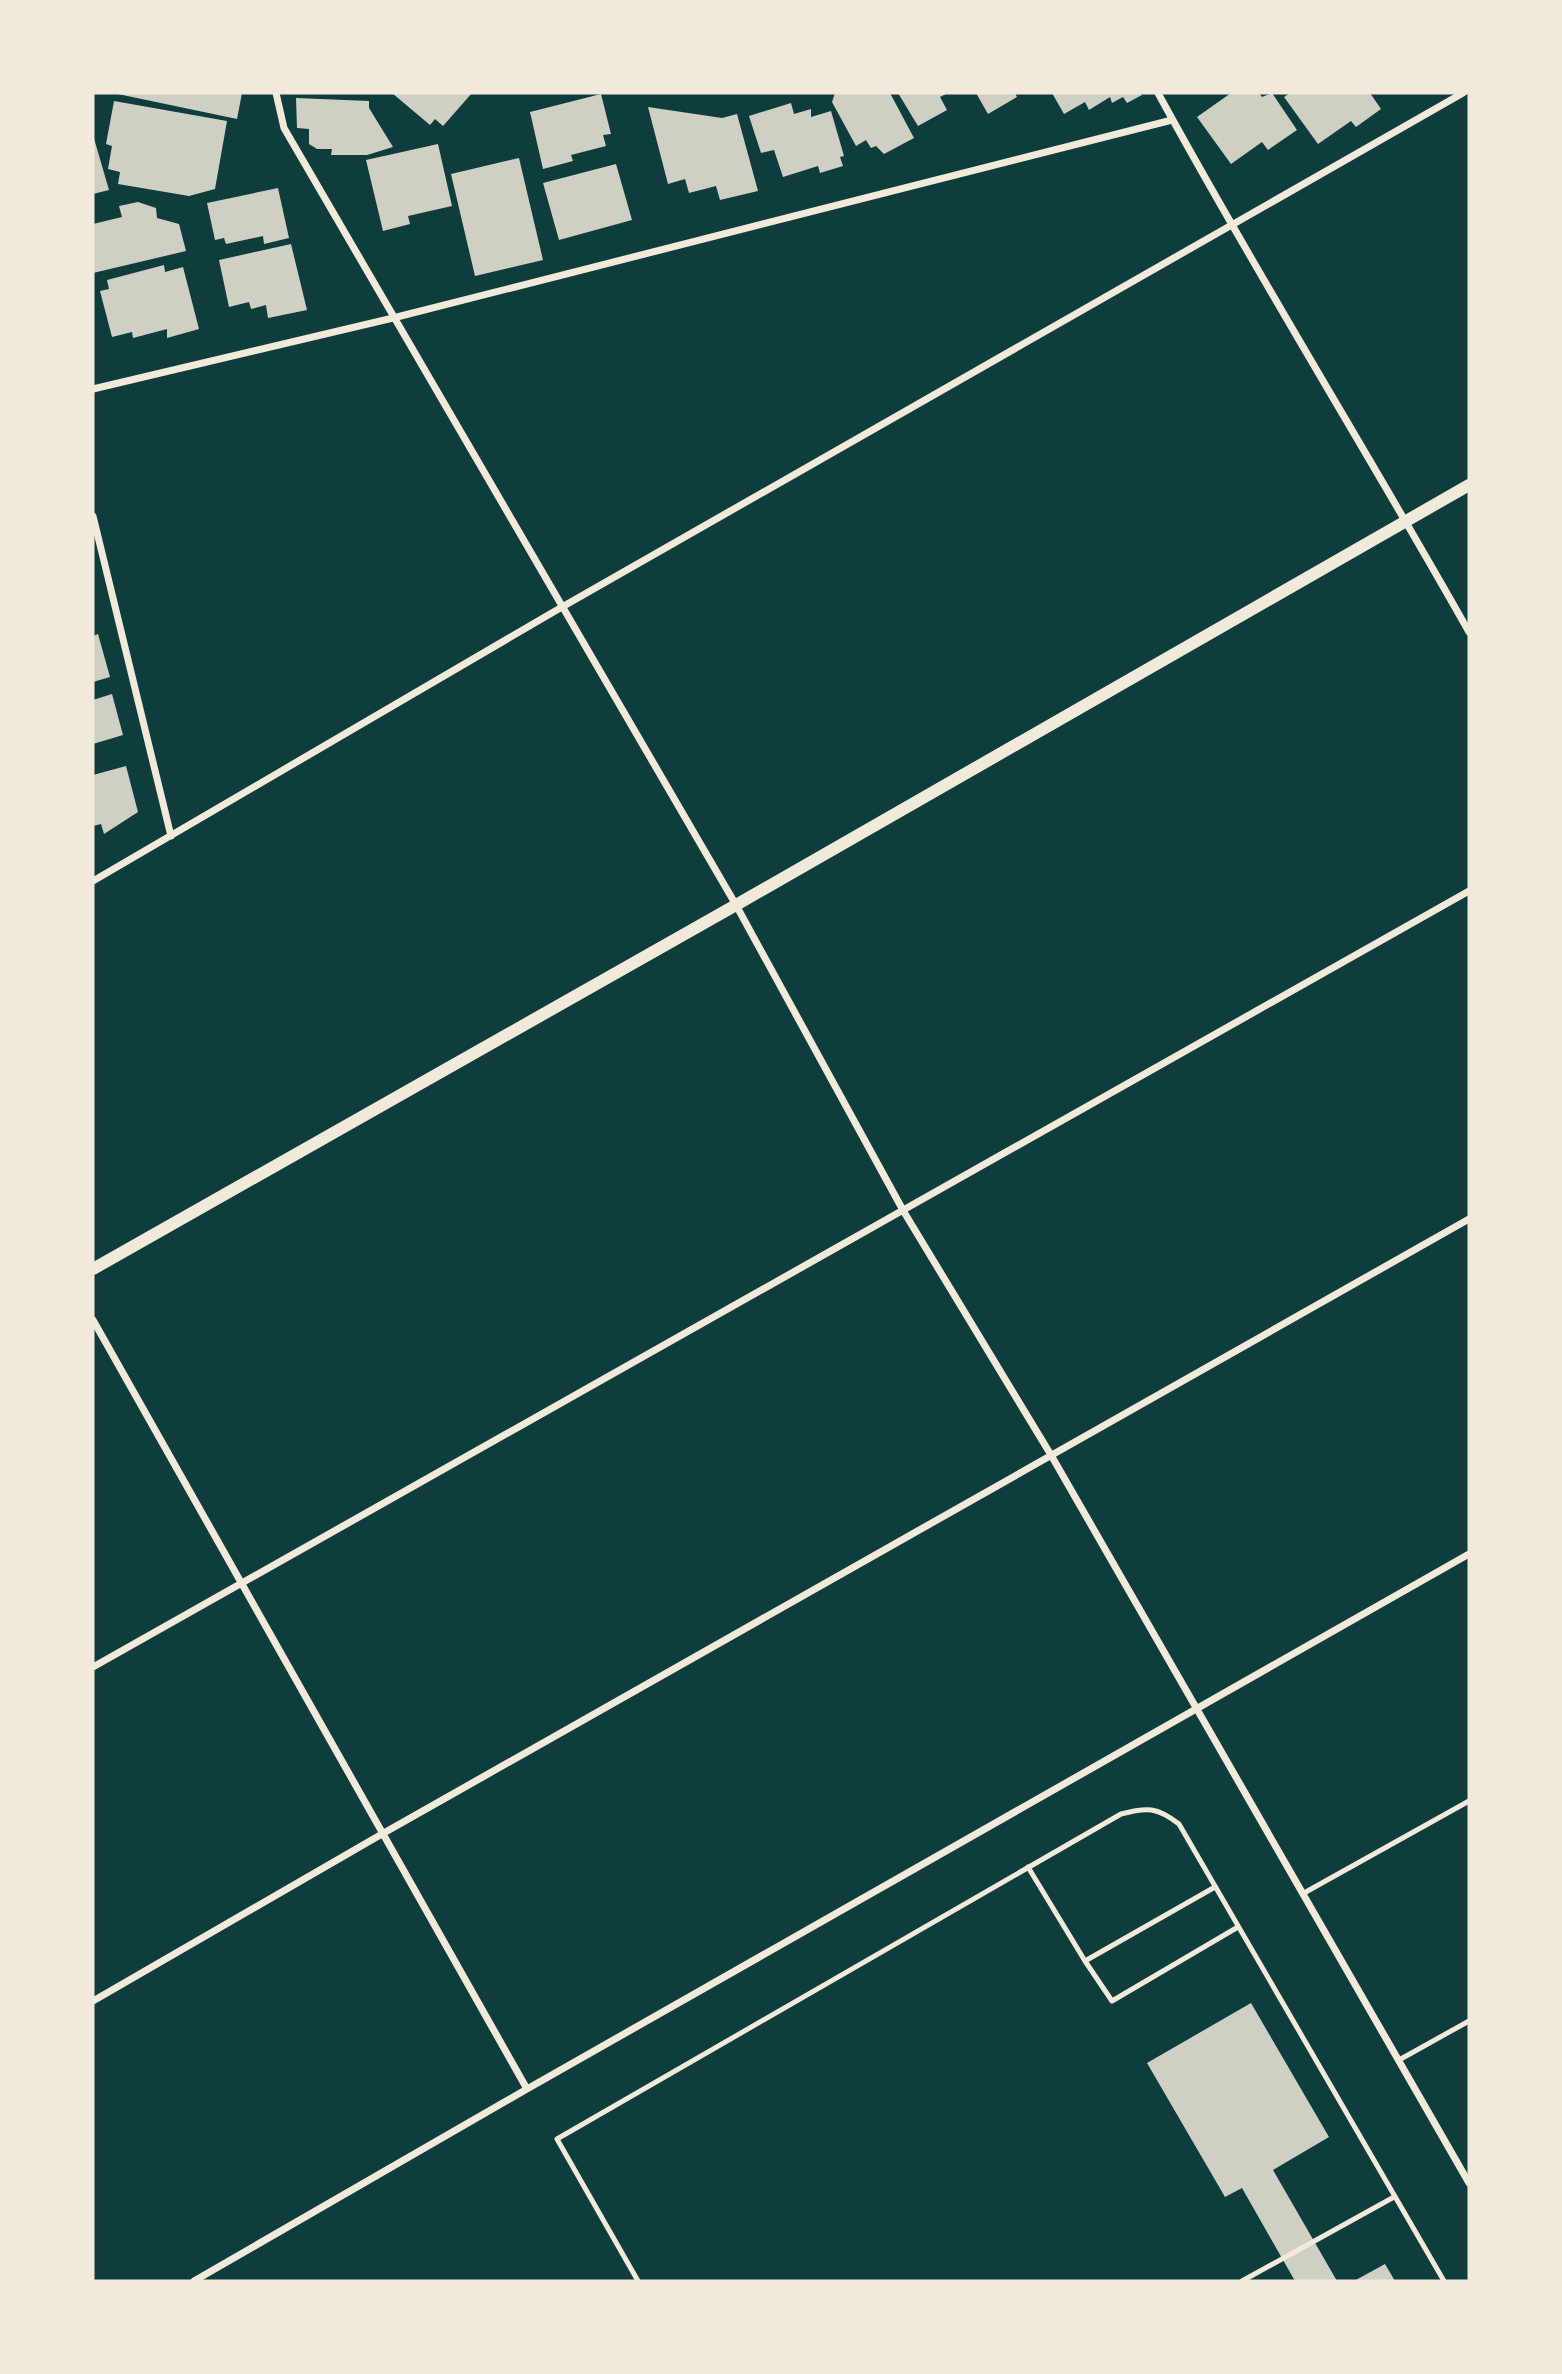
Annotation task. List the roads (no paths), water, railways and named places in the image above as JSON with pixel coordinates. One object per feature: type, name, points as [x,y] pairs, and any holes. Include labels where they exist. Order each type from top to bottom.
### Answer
[{"type":"street","points":[[276,93],[284,128],[736,905],[904,1212],[1051,1455],[1198,1707],[1469,2183]]},
{"type":"street","points":[[1158,93],[1232,226],[1469,632]]},
{"type":"street","points":[[93,881],[562,607],[1463,93]]},
{"type":"street","points":[[93,389],[393,318],[1172,120]]},
{"type":"street","points":[[93,1269],[1469,485]]},
{"type":"street","points":[[93,516],[171,836]]},
{"type":"street","points":[[93,1667],[1469,891]]},
{"type":"street","points":[[93,2001],[382,1834],[1469,1219]]},
{"type":"street","points":[[93,1320],[527,2089]]},
{"type":"street","points":[[194,2281],[1469,1554]]},
{"type":"lane","points":[[1304,1894],[1469,1801]]},
{"type":"lane","points":[[638,2281],[557,2139],[1121,1814],[1142,1808],[1163,1812],[1179,1824],[1444,2281]]},
{"type":"lane","points":[[1028,1867],[1112,2001],[1238,1927]]},
{"type":"lane","points":[[1085,1961],[1215,1887]]},
{"type":"lane","points":[[1399,2060],[1469,2021]]},
{"type":"lane","points":[[1241,2281],[1394,2197]]}]
